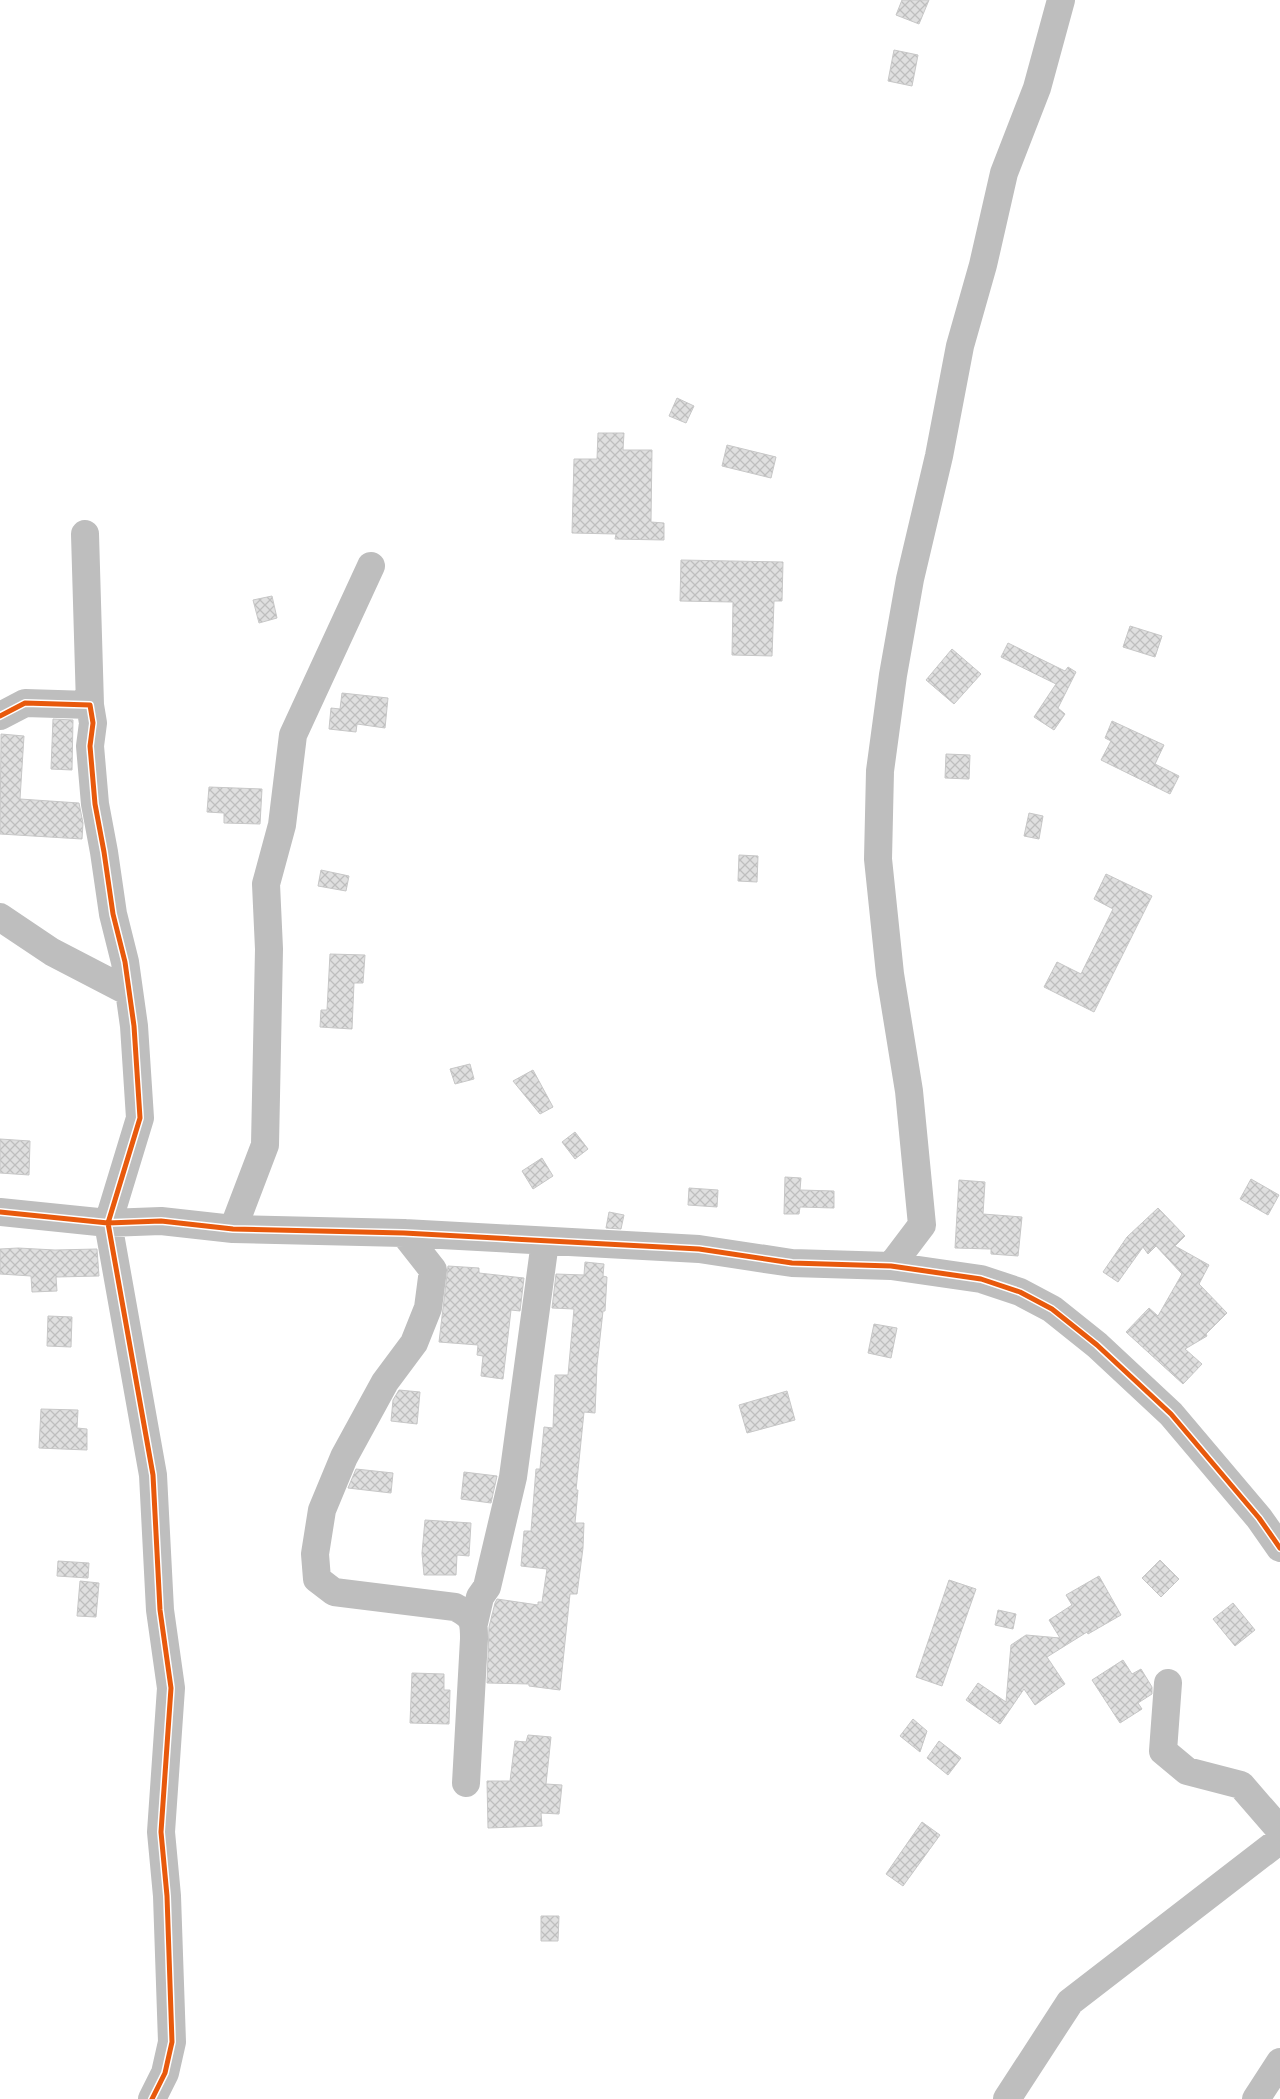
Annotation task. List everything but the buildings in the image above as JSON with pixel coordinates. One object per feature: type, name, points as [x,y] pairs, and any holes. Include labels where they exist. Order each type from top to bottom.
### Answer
[{"type":"street","points":[[891,1266],[922,1225],[909,1091],[890,974],[878,858],[880,771],[893,676],[910,579],[940,456],[960,346],[983,265],[1004,174],[1037,88],[1061,0]]},
{"type":"street","points":[[85,534],[90,705],[93,723],[90,746],[95,804],[112,906],[125,962],[134,1026],[140,1118],[108,1222],[153,1475],[160,1610],[171,1688],[161,1832],[167,1896],[172,2042],[165,2073],[152,2099]]},
{"type":"street","points":[[233,1229],[266,1145],[269,958],[266,884],[282,825],[293,734],[371,566]]},
{"type":"street","points":[[0,716],[25,704],[90,705]]},
{"type":"street","points":[[0,917],[52,952],[129,992]]},
{"type":"street","points":[[0,1212],[108,1222],[161,1221],[233,1229],[404,1234],[699,1248],[792,1263],[891,1266],[981,1279],[1020,1292],[1052,1309],[1098,1344],[1171,1414],[1260,1518],[1280,1548]]},
{"type":"street","points":[[404,1234],[432,1270],[428,1308],[414,1343],[385,1382],[344,1457],[322,1510],[315,1554],[317,1579],[334,1592],[455,1607],[469,1614],[474,1623]]},
{"type":"street","points":[[466,1783],[474,1623],[480,1597],[487,1587],[513,1477],[544,1242]]},
{"type":"street","points":[[1168,1682],[1163,1751],[1187,1771],[1241,1785],[1280,1830]]},
{"type":"street","points":[[1007,2099],[1070,2002],[1280,1840]]},
{"type":"street","points":[[1256,2099],[1280,2062]]},
{"type":"cycle path","points":[[0,716],[25,703],[90,705],[93,723],[90,746],[95,804],[113,914],[125,962],[134,1026],[140,1118],[108,1223],[153,1475],[160,1610],[171,1688],[161,1832],[167,1896],[172,2042],[165,2073],[152,2099]]},
{"type":"cycle path","points":[[0,1212],[108,1223],[161,1221],[233,1229],[404,1233],[699,1249],[792,1263],[891,1266],[981,1279],[1020,1292],[1052,1309],[1097,1345],[1171,1414],[1259,1518],[1280,1548]]}]
